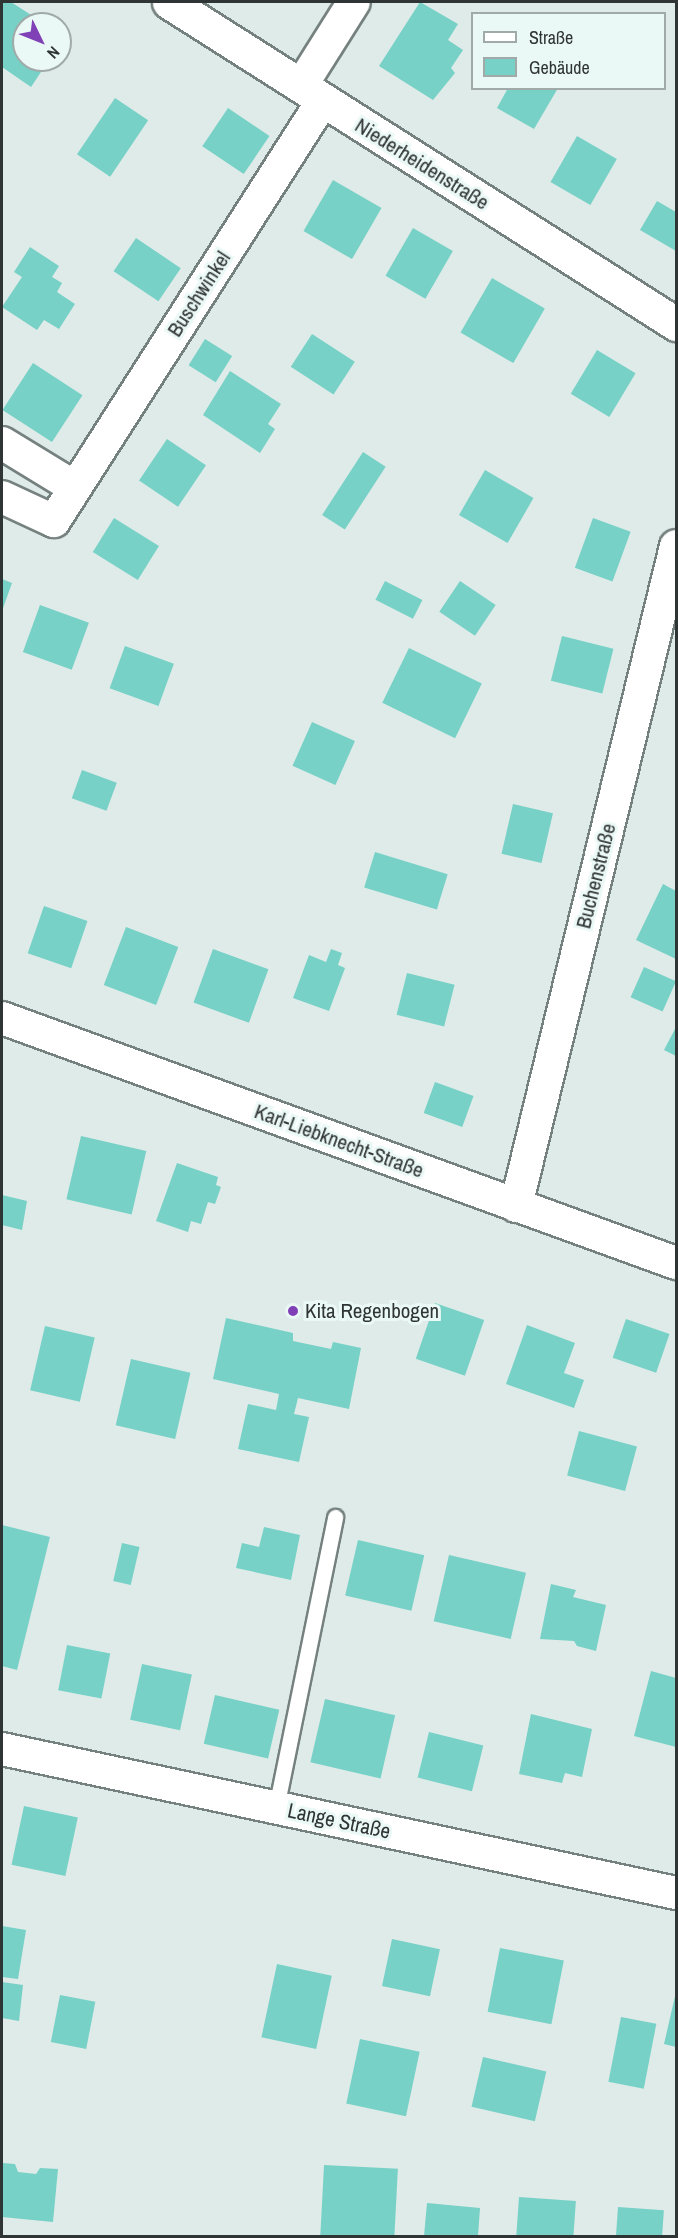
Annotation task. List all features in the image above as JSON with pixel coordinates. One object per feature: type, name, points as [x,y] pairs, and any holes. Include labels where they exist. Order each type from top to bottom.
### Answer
[{"type":"street","name":"Niederheidenstraße","points":[[169,2],[676,324]]},
{"type":"street","name":"Buschwinkel","points":[[2,497],[54,521],[312,94],[354,2]]},
{"type":"street","points":[[2,443],[74,487]]},
{"type":"street","name":"Buchenstraße","points":[[516,1206],[676,546]]},
{"type":"street","name":"Karl-Liebknecht-Straße","points":[[2,1018],[676,1263]]},
{"type":"street","name":"Lange Straße","points":[[2,1749],[676,1893]]},
{"type":"lane","points":[[276,1808],[335,1517]]},
{"type":"building","points":[[2,2],[11,2],[26,12],[12,12],[12,72],[41,72],[31,87],[2,67]]},
{"type":"building","points":[[420,2],[458,24],[448,40],[463,50],[451,68],[455,73],[433,100],[379,66]]},
{"type":"building","points":[[507,90],[557,90],[534,129],[497,108]]},
{"type":"building","points":[[115,98],[148,120],[110,177],[77,154]]},
{"type":"building","points":[[228,108],[269,136],[244,174],[202,146]]},
{"type":"building","points":[[577,136],[617,159],[590,205],[550,182]]},
{"type":"building","points":[[333,180],[381,208],[352,259],[304,231]]},
{"type":"building","points":[[657,201],[676,212],[676,251],[640,230]]},
{"type":"building","points":[[413,228],[453,251],[425,299],[386,276]]},
{"type":"building","points":[[136,238],[181,268],[158,301],[114,271]]},
{"type":"building","points":[[30,247],[59,266],[52,277],[62,283],[57,292],[75,304],[59,329],[44,320],[37,330],[2,307],[22,277],[14,272]]},
{"type":"building","points":[[492,278],[545,308],[513,363],[460,333]]},
{"type":"building","points":[[312,334],[355,362],[334,394],[291,367]]},
{"type":"building","points":[[205,339],[232,356],[216,382],[189,365]]},
{"type":"building","points":[[597,350],[636,373],[609,417],[571,394]]},
{"type":"building","points":[[33,363],[82,395],[52,442],[3,410]]},
{"type":"building","points":[[230,371],[281,404],[268,424],[275,429],[260,453],[203,415]]},
{"type":"building","points":[[167,439],[206,465],[178,507],[139,480]]},
{"type":"building","points":[[363,452],[386,467],[345,530],[322,515]]},
{"type":"building","points":[[485,470],[533,498],[507,543],[459,515]]},
{"type":"building","points":[[114,518],[159,546],[138,580],[93,552]]},
{"type":"building","points":[[593,518],[631,532],[612,581],[575,568]]},
{"type":"building","points":[[2,579],[12,583],[2,611]]},
{"type":"building","points":[[385,581],[422,600],[413,619],[375,600]]},
{"type":"building","points":[[460,581],[496,605],[475,636],[439,612]]},
{"type":"building","points":[[40,605],[89,623],[72,670],[23,652]]},
{"type":"building","points":[[562,636],[613,649],[602,693],[551,681]]},
{"type":"building","points":[[125,646],[174,664],[158,706],[110,688]]},
{"type":"building","points":[[409,648],[482,684],[455,738],[382,703]]},
{"type":"building","points":[[312,722],[355,741],[335,785],[292,766]]},
{"type":"building","points":[[82,770],[117,783],[107,811],[72,798]]},
{"type":"building","points":[[513,804],[553,813],[541,863],[502,854]]},
{"type":"building","points":[[375,852],[448,874],[437,910],[364,887]]},
{"type":"building","points":[[663,884],[676,891],[676,959],[636,940]]},
{"type":"building","points":[[44,906],[87,921],[71,968],[28,953]]},
{"type":"building","points":[[126,927],[178,947],[156,1005],[104,985]]},
{"type":"building","points":[[213,949],[268,969],[249,1023],[194,1003]]},
{"type":"building","points":[[331,949],[342,953],[338,965],[345,968],[329,1011],[293,998],[309,955],[326,962]]},
{"type":"building","points":[[644,967],[676,981],[663,1011],[631,997]]},
{"type":"building","points":[[407,973],[455,985],[444,1027],[397,1015]]},
{"type":"building","points":[[676,1027],[676,1056],[664,1050]]},
{"type":"building","points":[[435,1082],[474,1096],[462,1127],[424,1113]]},
{"type":"building","points":[[81,1136],[146,1151],[132,1214],[66,1199]]},
{"type":"building","points":[[177,1163],[218,1177],[216,1185],[221,1187],[215,1204],[208,1202],[201,1224],[191,1221],[188,1232],[156,1221]]},
{"type":"building","points":[[2,1195],[27,1201],[22,1230],[2,1225]]},
{"type":"building","points":[[435,1303],[484,1320],[465,1376],[416,1359]]},
{"type":"building","points":[[226,1318],[293,1333],[293,1341],[331,1349],[333,1342],[361,1348],[349,1409],[298,1398],[294,1414],[309,1417],[299,1462],[238,1449],[248,1404],[276,1410],[279,1394],[213,1379]]},
{"type":"building","points":[[626,1319],[669,1334],[656,1373],[613,1358]]},
{"type":"building","points":[[527,1325],[575,1343],[564,1373],[584,1380],[574,1408],[506,1384]]},
{"type":"building","points":[[45,1326],[95,1337],[80,1402],[30,1390]]},
{"type":"building","points":[[131,1359],[190,1373],[175,1439],[116,1425]]},
{"type":"building","points":[[579,1431],[637,1447],[625,1491],[567,1475]]},
{"type":"building","points":[[2,1525],[50,1537],[17,1670],[2,1666]]},
{"type":"building","points":[[264,1527],[300,1535],[291,1580],[236,1568],[242,1543],[259,1547]]},
{"type":"building","points":[[358,1540],[424,1555],[411,1611],[345,1596]]},
{"type":"building","points":[[122,1543],[140,1547],[131,1585],[113,1581]]},
{"type":"building","points":[[449,1555],[526,1573],[511,1639],[434,1621]]},
{"type":"building","points":[[551,1584],[576,1590],[573,1597],[606,1605],[596,1651],[577,1646],[574,1641],[540,1639]]},
{"type":"building","points":[[67,1645],[110,1653],[101,1699],[58,1690]]},
{"type":"building","points":[[142,1664],[192,1675],[180,1730],[130,1720]]},
{"type":"building","points":[[651,1671],[676,1678],[676,1747],[634,1736]]},
{"type":"building","points":[[215,1695],[279,1710],[268,1759],[204,1744]]},
{"type":"building","points":[[325,1699],[395,1715],[381,1779],[310,1762]]},
{"type":"building","points":[[531,1714],[592,1729],[582,1777],[565,1773],[562,1783],[519,1774]]},
{"type":"building","points":[[429,1732],[483,1746],[472,1791],[418,1778]]},
{"type":"building","points":[[24,1806],[78,1817],[65,1876],[12,1865]]},
{"type":"building","points":[[2,1926],[26,1930],[18,1979],[2,1977]]},
{"type":"building","points":[[392,1939],[440,1949],[430,1996],[382,1986]]},
{"type":"building","points":[[500,1948],[564,1960],[551,2024],[488,2012]]},
{"type":"building","points":[[277,1964],[332,1976],[316,2049],[261,2037]]},
{"type":"building","points":[[2,1982],[23,1985],[19,2021],[2,2018]]},
{"type":"building","points":[[676,1992],[676,2047],[664,2044]]},
{"type":"building","points":[[60,1995],[95,2002],[86,2049],[51,2042]]},
{"type":"building","points":[[621,2017],[656,2024],[644,2089],[608,2082]]},
{"type":"building","points":[[360,2039],[420,2052],[406,2116],[346,2104]]},
{"type":"building","points":[[483,2057],[546,2072],[535,2121],[472,2107]]},
{"type":"building","points":[[2,2163],[15,2164],[18,2172],[36,2174],[40,2168],[58,2169],[53,2222],[2,2217]]},
{"type":"building","points":[[324,2165],[398,2169],[394,2236],[320,2236]]},
{"type":"building","points":[[519,2197],[576,2201],[573,2236],[516,2236]]},
{"type":"building","points":[[427,2203],[480,2208],[478,2236],[424,2236]]},
{"type":"building","points":[[618,2207],[664,2210],[662,2236],[616,2236]]},
{"type":"place","name":"Kita Regenbogen","points":[[293,1311]]}]
